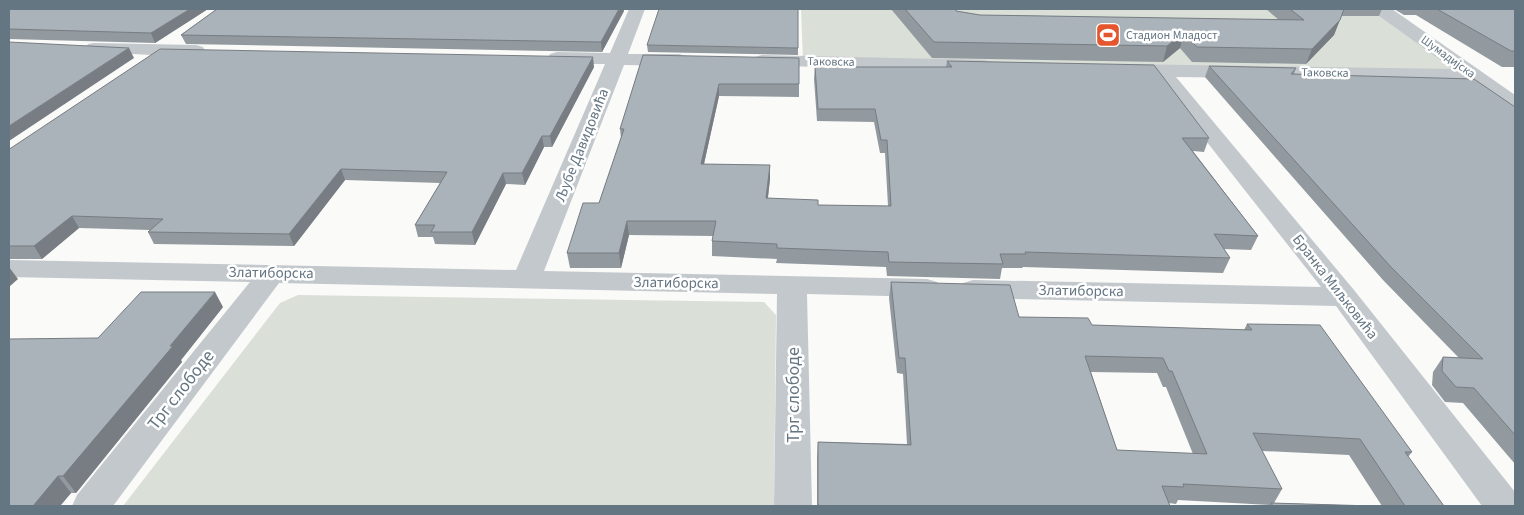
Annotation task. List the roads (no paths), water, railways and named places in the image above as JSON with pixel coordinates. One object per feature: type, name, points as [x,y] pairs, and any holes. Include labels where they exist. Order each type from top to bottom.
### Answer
[{"type":"street","name":"Љубе Давидовића","points":[[526,280],[637,9]]},
{"type":"street","name":"Шумадијска","points":[[1381,9],[1472,76],[1515,104]]},
{"type":"street","points":[[137,67],[184,35]]},
{"type":"street","points":[[74,48],[210,52]]},
{"type":"street","points":[[535,57],[695,60]]},
{"type":"street","name":"Таковска","points":[[744,60],[1002,67]]},
{"type":"street","name":"Таковска","points":[[1102,69],[1472,76]]},
{"type":"street","name":"Бранка Миљковића","points":[[1162,71],[1344,297],[1504,506]]},
{"type":"street","name":"Златиборска","points":[[9,268],[1344,297]]},
{"type":"street","name":"Трг слободе","points":[[91,506],[272,273]]},
{"type":"street","name":"Трг слободе","points":[[792,285],[793,506]]},
{"type":"place","name":"Стадион Младост","points":[[1108,35]]}]
